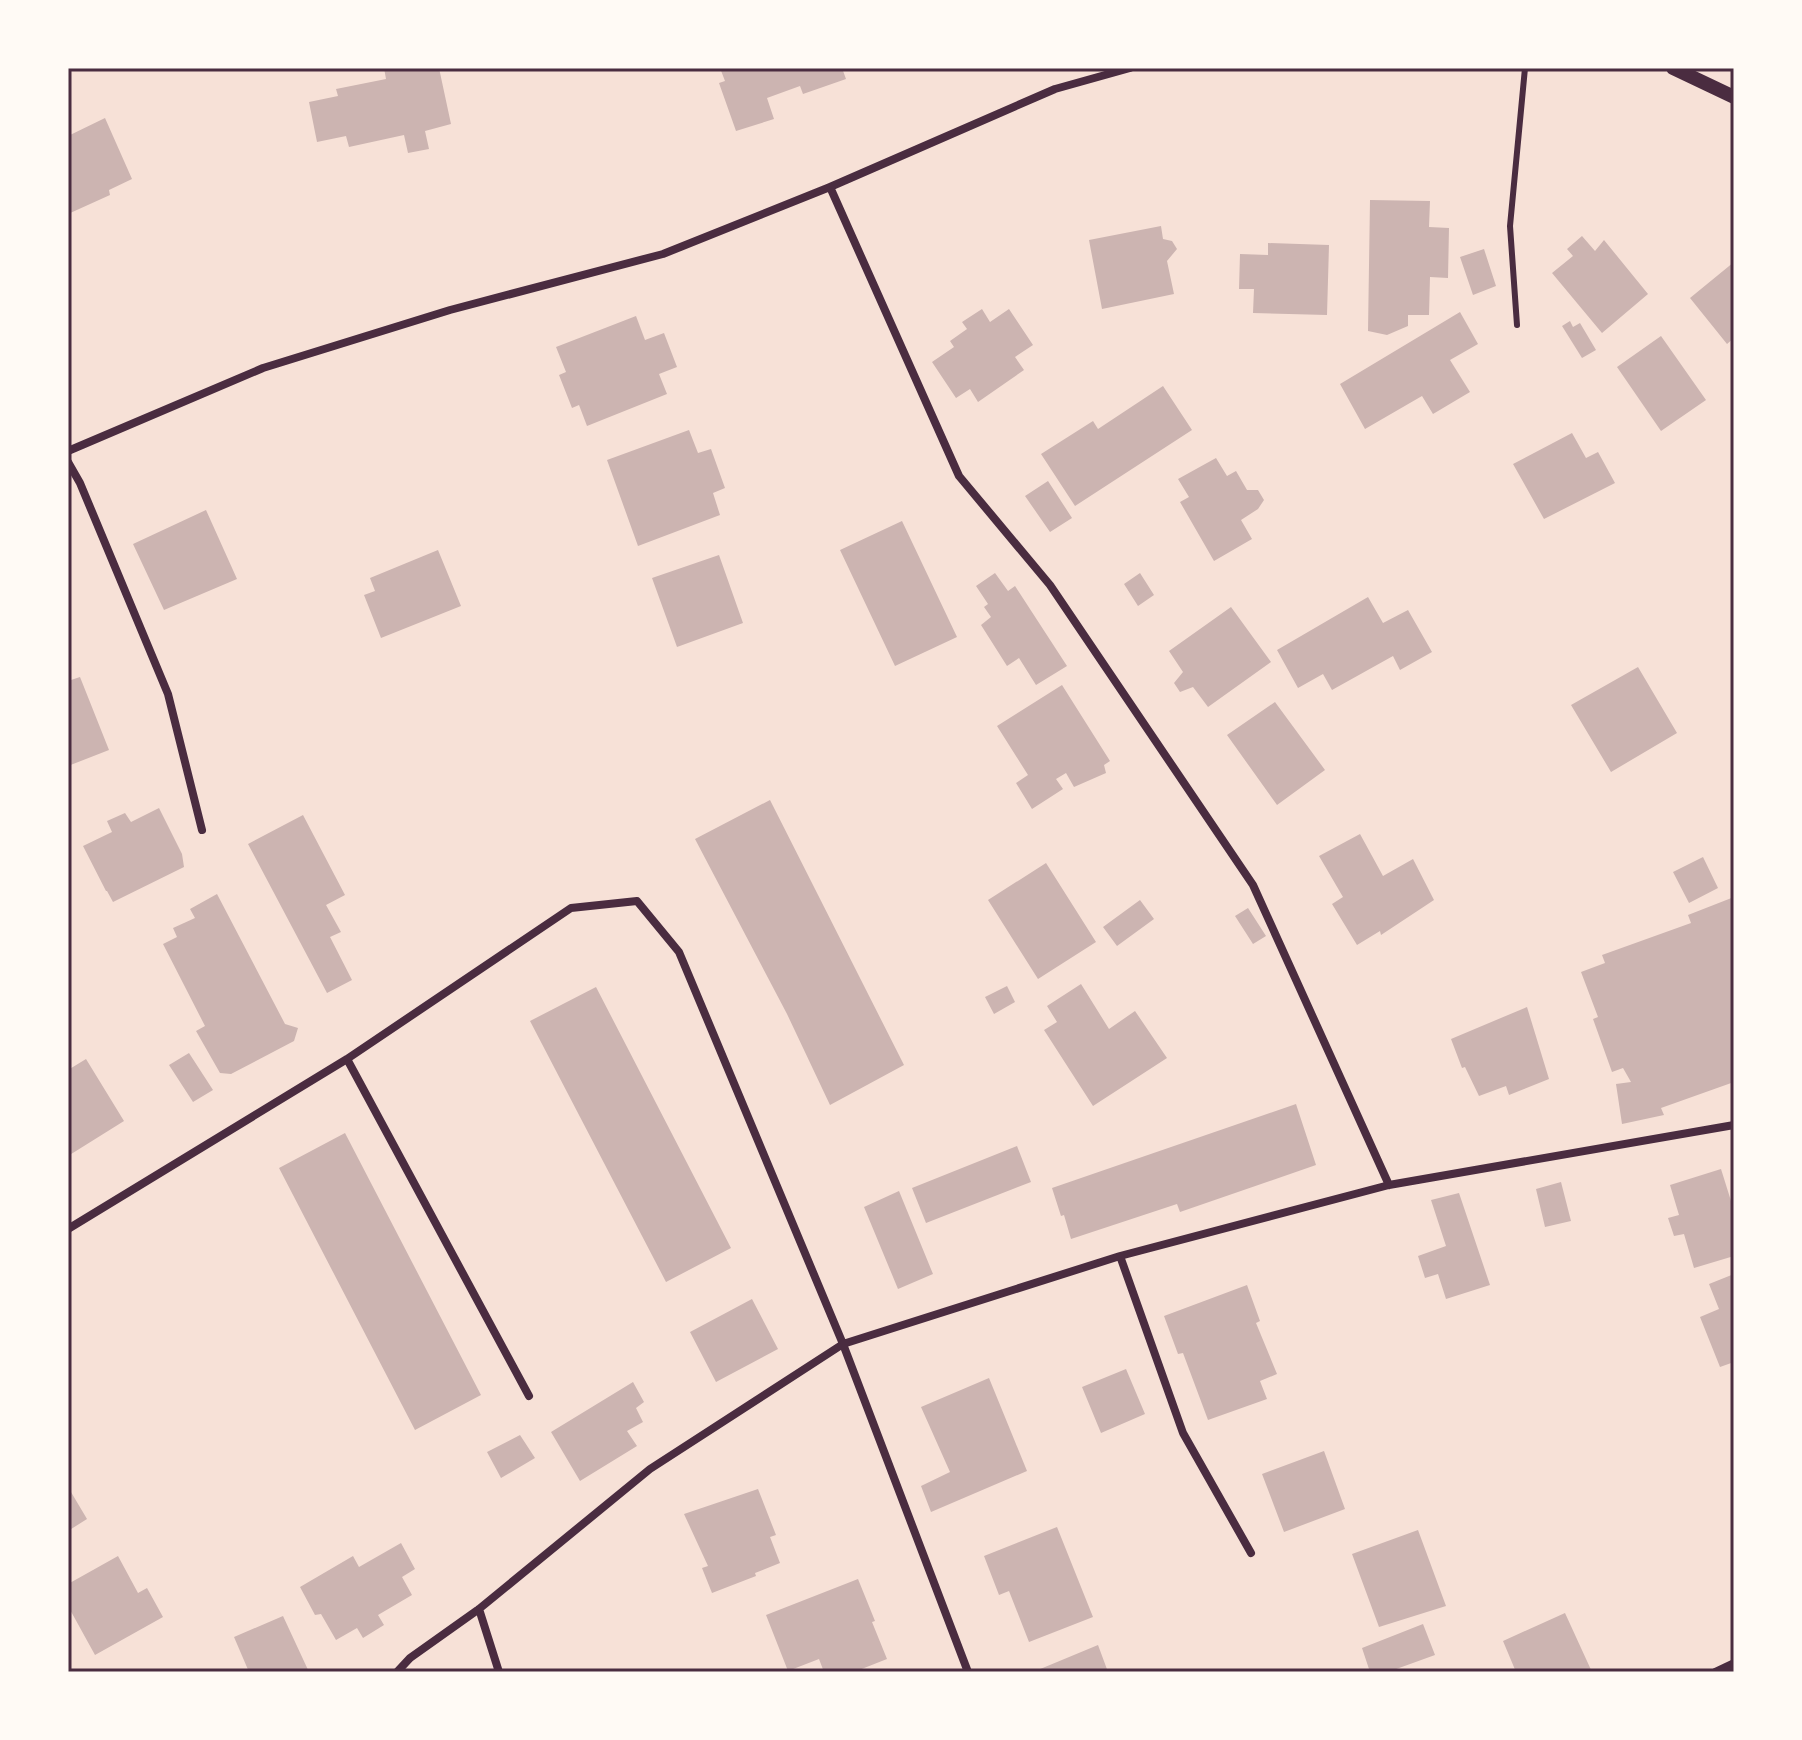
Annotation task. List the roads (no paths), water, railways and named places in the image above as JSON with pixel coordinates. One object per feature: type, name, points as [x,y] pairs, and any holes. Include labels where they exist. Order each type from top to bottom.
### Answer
[{"type":"street","points":[[68,451],[263,368],[450,310],[663,254],[830,187],[1055,89],[1130,68]]},
{"type":"street","points":[[1673,68],[1734,97]]},
{"type":"street","points":[[830,187],[959,476],[1050,585],[1253,885],[1389,1185]]},
{"type":"street","points":[[68,462],[80,483],[168,694],[202,830]]},
{"type":"street","points":[[68,1229],[347,1059],[571,908],[637,901],[679,952],[843,1344],[968,1672]]},
{"type":"street","points":[[347,1059],[529,1396]]},
{"type":"street","points":[[397,1672],[410,1658],[479,1609],[650,1469],[843,1344],[1120,1256],[1389,1185],[1734,1125]]},
{"type":"street","points":[[1120,1256],[1183,1433],[1251,1553]]},
{"type":"street","points":[[479,1609],[499,1672]]},
{"type":"street","points":[[1715,1672],[1734,1663]]},
{"type":"lane","points":[[1517,325],[1510,226],[1525,68]]}]
